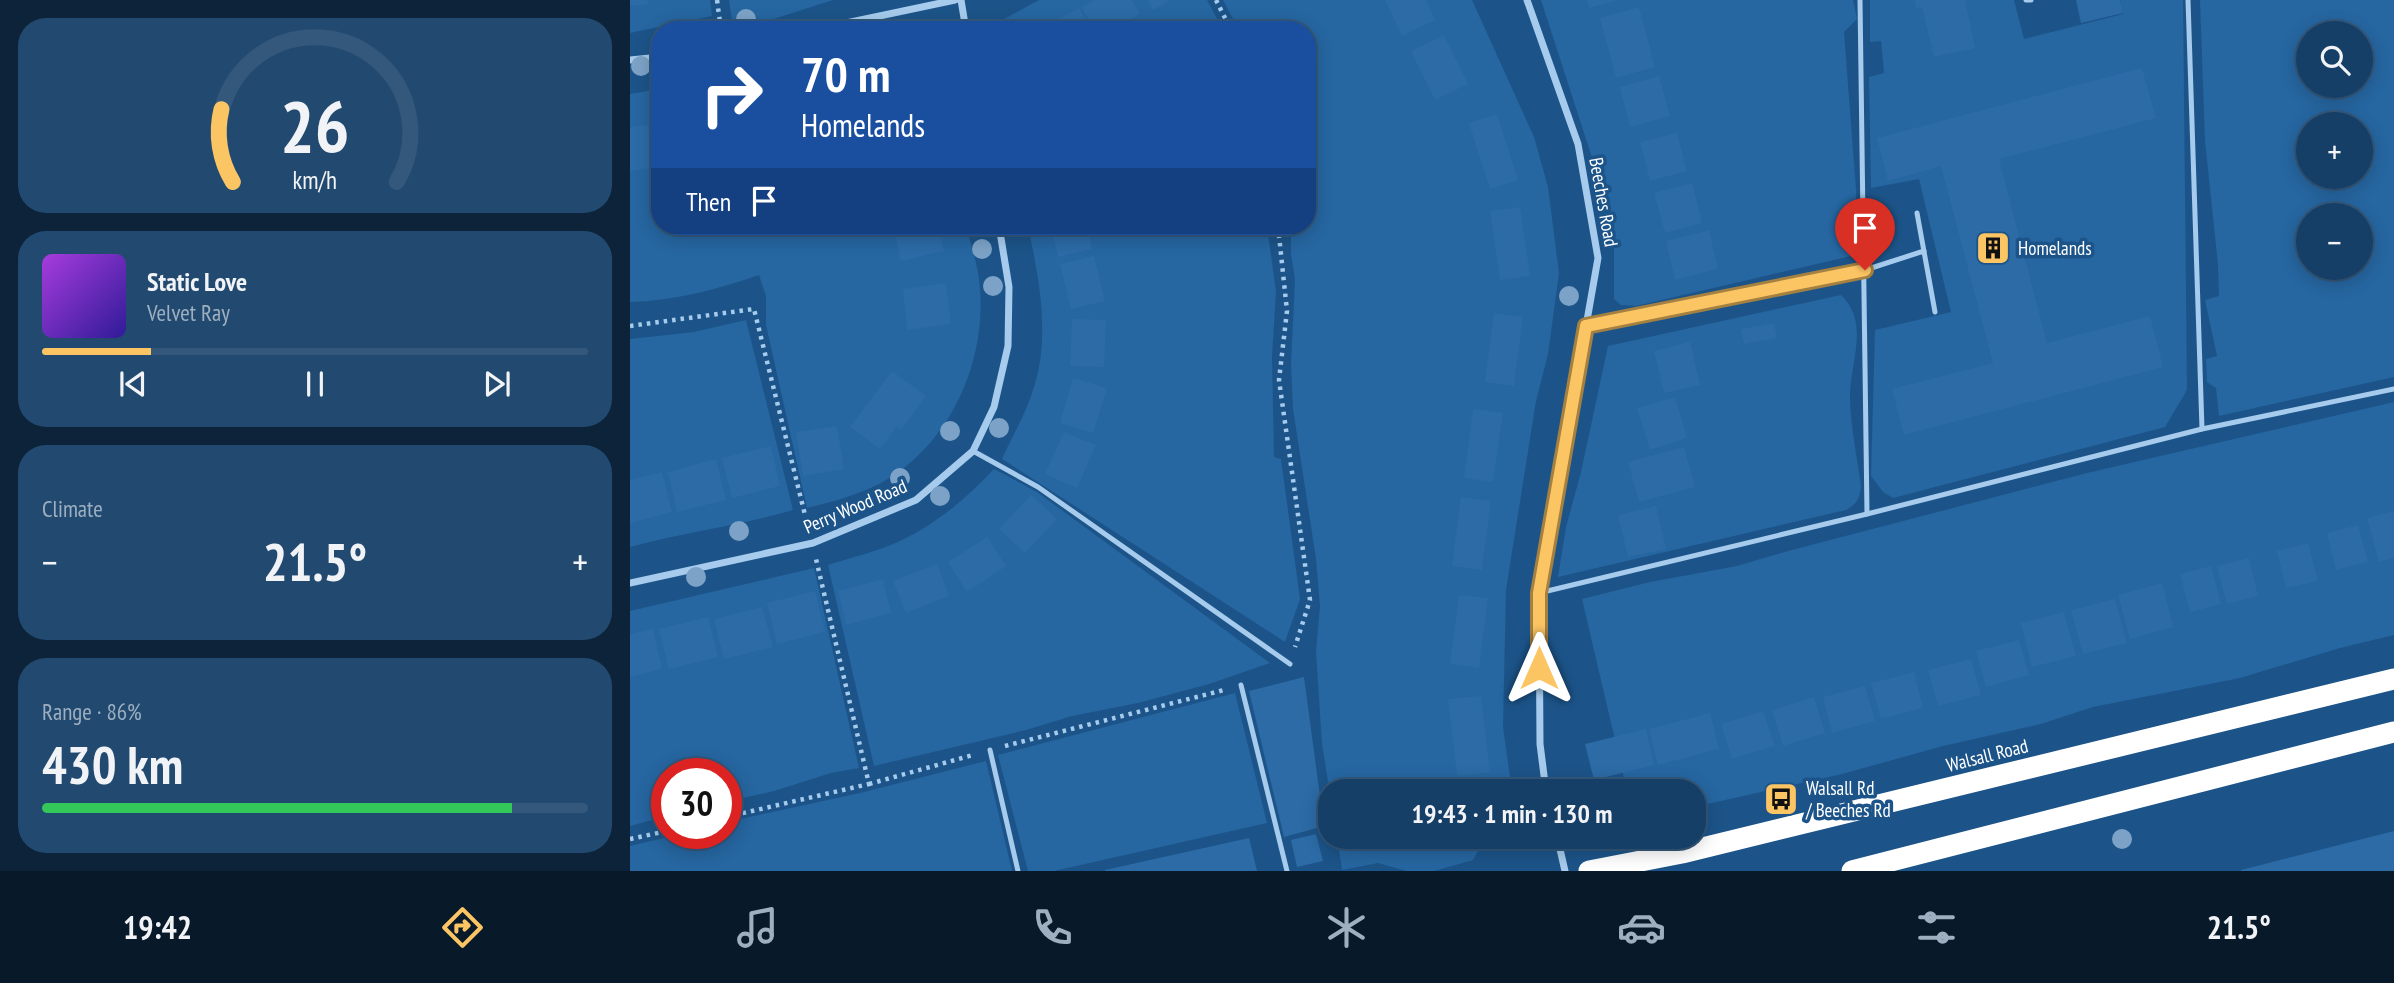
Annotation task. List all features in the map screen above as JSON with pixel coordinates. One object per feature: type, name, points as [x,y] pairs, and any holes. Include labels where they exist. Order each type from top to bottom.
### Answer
[{"type":"highway","name":"Walsall Road","points":[[1589,871],[1682,853],[2394,679]]},
{"type":"highway","points":[[1852,871],[2394,732]]},
{"type":"street","points":[[856,21],[955,0]]},
{"type":"street","points":[[961,0],[964,21]]},
{"type":"street","name":"Beeches Road","points":[[1527,0],[1578,144],[1598,258],[1539,593],[1540,744],[1544,779]]},
{"type":"street","points":[[630,61],[651,58]]},
{"type":"street","name":"Perry Wood Road","points":[[630,583],[813,543],[916,500],[973,450],[994,407],[1008,346],[1009,287],[1000,235]]},
{"type":"street","points":[[1586,326],[1865,270]]},
{"type":"street","points":[[1560,849],[1565,871]]},
{"type":"lane","points":[[1860,0],[1867,514]]},
{"type":"lane","points":[[2188,0],[2202,429]]},
{"type":"lane","points":[[1917,214],[1935,312]]},
{"type":"lane","points":[[1865,270],[1924,251]]},
{"type":"lane","points":[[1539,593],[2202,429],[2394,388]]},
{"type":"lane","points":[[973,450],[1038,487],[1290,664]]},
{"type":"lane","points":[[1241,685],[1286,871]]},
{"type":"lane","points":[[990,750],[1018,871]]},
{"type":"path","points":[[717,0],[720,21]]},
{"type":"path","points":[[1216,0],[1226,21]]},
{"type":"path","points":[[630,326],[754,309],[813,543],[869,784],[742,813]]},
{"type":"path","points":[[630,839],[651,834]]},
{"type":"shaded area","points":[[630,0],[710,0],[712,16],[688,21],[651,21],[651,29],[630,33]]},
{"type":"shaded area","points":[[729,0],[833,0],[767,21],[732,21]]},
{"type":"shaded area","points":[[1039,0],[1207,0],[1218,21],[1001,21]]},
{"type":"shaded area","points":[[1223,0],[1472,0],[1534,137],[1548,187],[1559,273],[1548,354],[1536,401],[1506,590],[1503,727],[1510,779],[1328,779],[1322,744],[1316,651],[1320,606],[1316,559],[1293,409],[1291,363],[1295,280],[1291,235],[1316,235],[1316,21],[1234,21]]},
{"type":"shaded area","points":[[1541,0],[1853,0],[1857,19],[1844,32],[1856,189],[1857,244],[1851,256],[1636,306],[1621,305],[1614,299],[1614,249],[1606,201]]},
{"type":"shaded area","points":[[1870,0],[2014,0],[2024,39],[2123,14],[2120,0],[2183,0],[2187,390],[2165,427],[1893,498],[1883,492],[1871,476],[1875,330],[1951,312],[1919,179],[1871,188],[1869,77],[1884,73],[1881,41],[1870,42]]},
{"type":"shaded area","points":[[2200,0],[2394,0],[2394,377],[2219,416],[2216,388],[2207,382],[2206,359],[2217,356],[2205,300],[2219,296],[2205,141]]},
{"type":"shaded area","points":[[651,90],[651,235],[968,235],[980,289],[980,318],[969,375],[958,402],[943,427],[925,449],[903,468],[862,492],[807,508],[766,325],[766,296],[759,275],[696,293],[630,302],[630,94]]},
{"type":"shaded area","points":[[1030,235],[1268,235],[1276,292],[1272,357],[1274,457],[1281,459],[1300,599],[1285,642],[1002,459],[1030,399],[1038,370],[1042,329]]},
{"type":"shaded area","points":[[1841,295],[1850,306],[1857,331],[1850,399],[1861,486],[1859,497],[1853,505],[1846,510],[1558,577],[1566,527],[1581,472],[1608,346]]},
{"type":"shaded area","points":[[746,320],[793,510],[630,547],[630,339],[694,332]]},
{"type":"shaded area","points":[[2394,402],[2394,635],[2240,678],[2093,707],[2041,724],[1943,746],[1842,774],[1706,804],[1706,779],[1624,779],[1582,599],[1650,582],[1737,566],[2087,473]]},
{"type":"shaded area","points":[[994,469],[1037,492],[1270,663],[1209,684],[1138,703],[1072,716],[1026,730],[874,766],[828,565],[882,548],[926,527],[950,510]]},
{"type":"shaded area","points":[[814,568],[859,768],[831,773],[742,798],[742,758],[651,758],[651,820],[630,826],[630,611]]},
{"type":"shaded area","points":[[1235,693],[1267,823],[1054,871],[1028,871],[998,755]]},
{"type":"shaded area","points":[[986,761],[1012,871],[630,871],[630,846],[651,841],[651,849],[742,849],[742,819],[860,793]]},
{"type":"shaded area","points":[[1339,849],[1479,849],[1473,860],[1434,871],[1407,871],[1378,863],[1342,870]]},
{"type":"building","points":[[630,0],[647,0],[648,4],[630,6]]},
{"type":"building","points":[[1094,0],[1132,0],[1140,14],[1128,21],[1090,21],[1082,8]]},
{"type":"building","points":[[1148,0],[1171,0],[1153,10]]},
{"type":"building","points":[[1385,0],[1426,0],[1435,20],[1402,36]]},
{"type":"building","points":[[1587,0],[1615,0],[1615,1],[1589,8]]},
{"type":"building","points":[[1915,0],[1965,0],[1975,48],[1934,57],[1922,7],[1916,8]]},
{"type":"building","points":[[2076,0],[2120,0],[2123,13],[2081,23]]},
{"type":"building","points":[[1639,7],[1655,67],[1616,78],[1600,18]]},
{"type":"building","points":[[1079,8],[1086,21],[1054,21]]},
{"type":"building","points":[[1444,35],[1468,84],[1435,100],[1411,51]]},
{"type":"building","name":"Homelands","points":[[2142,68],[2156,118],[1999,159],[2047,343],[2150,316],[2163,367],[1904,435],[1892,389],[1993,363],[1941,166],[1888,181],[1877,138]]},
{"type":"building","points":[[1659,76],[1670,116],[1630,127],[1620,87]]},
{"type":"building","points":[[1497,114],[1518,180],[1490,189],[1469,123]]},
{"type":"building","points":[[648,125],[651,168],[630,171],[630,127]]},
{"type":"building","points":[[1677,133],[1687,171],[1650,181],[1640,142]]},
{"type":"building","points":[[1692,183],[1702,223],[1665,233],[1654,193]]},
{"type":"building","points":[[1520,207],[1530,276],[1500,280],[1490,211]]},
{"type":"building","points":[[1709,230],[1718,269],[1675,280],[1666,241]]},
{"type":"building","points":[[895,235],[940,235],[944,251],[901,261]]},
{"type":"building","points":[[1053,235],[1089,235],[1092,249],[1058,257]]},
{"type":"building","points":[[1094,256],[1105,301],[1071,309],[1060,264]]},
{"type":"building","points":[[946,283],[951,324],[907,330],[903,289]]},
{"type":"building","points":[[1494,313],[1523,317],[1514,386],[1485,382]]},
{"type":"building","points":[[1072,319],[1106,320],[1104,367],[1070,366]]},
{"type":"building","points":[[1774,323],[1777,338],[1744,344],[1741,329]]},
{"type":"building","points":[[1690,342],[1700,385],[1664,393],[1654,351]]},
{"type":"building","points":[[892,371],[926,396],[901,430],[897,426],[880,449],[850,427]]},
{"type":"building","points":[[1073,378],[1107,388],[1093,433],[1060,423]]},
{"type":"building","points":[[1675,397],[1687,438],[1650,450],[1637,408]]},
{"type":"building","points":[[1473,409],[1503,413],[1493,482],[1464,478]]},
{"type":"building","points":[[837,426],[844,469],[803,476],[796,432]]},
{"type":"building","points":[[1064,432],[1096,445],[1077,488],[1045,474]]},
{"type":"building","points":[[771,446],[780,486],[732,498],[722,458]]},
{"type":"building","points":[[1684,447],[1695,487],[1639,502],[1628,462]]},
{"type":"building","points":[[716,459],[726,500],[677,512],[668,472]]},
{"type":"building","points":[[662,472],[672,512],[630,523],[630,480]]},
{"type":"building","points":[[1031,495],[1057,519],[1025,553],[999,529]]},
{"type":"building","points":[[1461,497],[1491,501],[1482,570],[1452,566]]},
{"type":"building","points":[[1656,506],[1666,549],[1628,557],[1618,515]]},
{"type":"building","points":[[2394,511],[2394,558],[2379,562],[2367,518]]},
{"type":"building","points":[[2358,525],[2368,562],[2336,570],[2327,533]]},
{"type":"building","points":[[987,537],[1006,566],[967,592],[948,562]]},
{"type":"building","points":[[2308,543],[2318,581],[2286,588],[2277,551]]},
{"type":"building","points":[[2249,558],[2258,596],[2227,604],[2217,566]]},
{"type":"building","points":[[937,564],[949,596],[906,613],[893,581]]},
{"type":"building","points":[[2211,566],[2221,604],[2190,612],[2180,574]]},
{"type":"building","points":[[883,579],[891,613],[846,625],[838,591]]},
{"type":"building","points":[[2162,583],[2173,627],[2130,639],[2118,595]]},
{"type":"building","points":[[815,591],[825,632],[777,644],[767,603]]},
{"type":"building","points":[[1459,595],[1488,598],[1479,668],[1450,664]]},
{"type":"building","points":[[2115,599],[2127,643],[2083,654],[2071,610]]},
{"type":"building","points":[[762,607],[773,647],[724,659],[714,619]]},
{"type":"building","points":[[2064,612],[2076,656],[2032,667],[2021,623]]},
{"type":"building","points":[[708,617],[718,657],[669,669],[659,629]]},
{"type":"building","points":[[653,629],[662,669],[630,677],[630,634]]},
{"type":"building","points":[[2019,640],[2029,675],[1986,687],[1976,651]]},
{"type":"building","points":[[1971,659],[1981,695],[1938,706],[1928,670]]},
{"type":"building","points":[[1914,672],[1923,708],[1881,719],[1871,683]]},
{"type":"building","points":[[1304,677],[1318,781],[1318,828],[1284,837],[1249,691]]},
{"type":"building","points":[[1865,686],[1875,721],[1832,733],[1823,697]]},
{"type":"building","points":[[1481,696],[1490,772],[1457,776],[1448,699]]},
{"type":"building","points":[[1814,697],[1825,733],[1783,746],[1772,710]]},
{"type":"building","points":[[1763,711],[1775,746],[1732,759],[1721,724]]},
{"type":"building","points":[[1710,713],[1719,749],[1658,765],[1649,729]]},
{"type":"building","points":[[1646,729],[1654,765],[1594,779],[1585,744]]},
{"type":"building","points":[[2394,831],[2394,871],[2241,871],[2241,870]]},
{"type":"building","points":[[1316,834],[1323,861],[1297,867],[1291,840]]},
{"type":"building","points":[[1249,838],[1257,871],[1105,871],[1105,870]]},
{"type":"place","name":"Homelands","points":[[1993,248]]},
{"type":"place","name":"Walsall Rd / Beeches Rd","points":[[1781,799]]},
{"type":"route","points":[[1539,668],[1539,593],[1586,326],[1865,270]]}]
